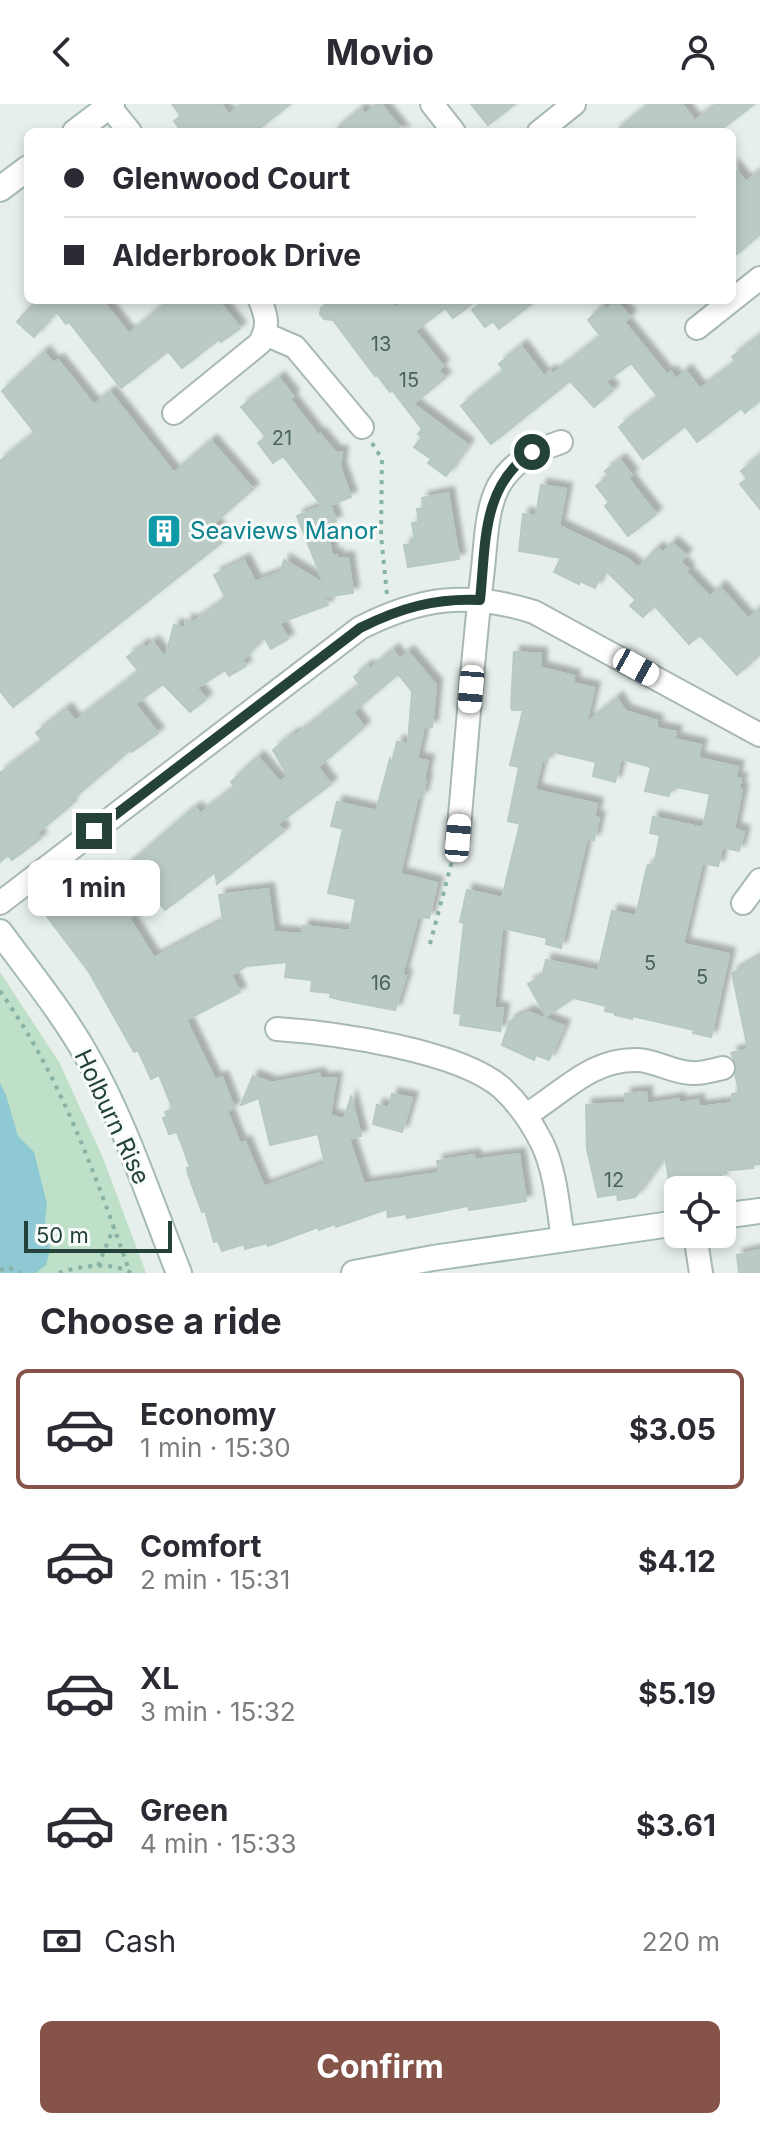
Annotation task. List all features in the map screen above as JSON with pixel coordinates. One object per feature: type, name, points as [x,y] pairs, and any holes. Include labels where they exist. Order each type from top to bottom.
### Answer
[{"type":"street","points":[[432,104],[451,128]]},
{"type":"street","points":[[544,128],[574,104]]},
{"type":"street","points":[[80,128],[110,105],[127,128]]},
{"type":"street","points":[[0,189],[24,171]]},
{"type":"street","points":[[736,297],[760,278]]},
{"type":"street","points":[[174,413],[260,343],[268,319],[262,304]]},
{"type":"street","points":[[697,328],[727,304]]},
{"type":"street","points":[[265,334],[295,347],[362,427]]},
{"type":"street","points":[[458,838],[490,511],[498,488],[523,459],[561,442]]},
{"type":"street","points":[[0,903],[330,649],[360,628],[419,604],[449,599],[507,604],[559,624],[760,735]]},
{"type":"street","points":[[743,903],[760,880]]},
{"type":"street","name":"Holburn Rise","points":[[0,932],[54,1004],[88,1057],[113,1107],[179,1273]]},
{"type":"street","points":[[277,1029],[322,1032],[432,1056],[468,1067],[501,1088],[526,1115],[543,1145],[552,1173],[563,1239]]},
{"type":"street","points":[[526,1115],[548,1102],[581,1075],[609,1062],[639,1060],[692,1073],[723,1068]]},
{"type":"street","points":[[736,1214],[760,1211]]},
{"type":"street","points":[[354,1273],[434,1266],[563,1239],[664,1225]]},
{"type":"street","points":[[697,1248],[701,1273]]},
{"type":"path","points":[[362,427],[382,459],[381,535],[389,614]]},
{"type":"path","points":[[430,944],[458,838]]},
{"type":"path","points":[[1,994],[40,1057],[75,1126],[130,1272]]},
{"type":"path","points":[[98,1266],[114,1227]]},
{"type":"path","points":[[59,1273],[98,1266],[130,1272]]},
{"type":"path","points":[[0,1270],[8,1267],[20,1273]]},
{"type":"green space","points":[[0,972],[59,1062],[103,1158],[146,1273],[0,1273]]},
{"type":"water","points":[[0,1083],[18,1136],[34,1152],[47,1204],[45,1222],[50,1250],[46,1265],[36,1273],[0,1273]]},
{"type":"building","points":[[172,104],[221,104],[229,115],[242,104],[290,104],[260,128],[179,128],[174,121],[181,116]]},
{"type":"building","points":[[381,104],[400,128],[338,128],[361,109],[365,114]]},
{"type":"building","points":[[471,104],[515,104],[488,125]]},
{"type":"building","points":[[650,104],[682,104],[695,121],[717,104],[754,104],[723,128],[620,128]]},
{"type":"building","points":[[736,170],[746,182],[760,171],[760,234],[736,255]]},
{"type":"building","points":[[33,304],[105,304],[129,334],[165,304],[221,304],[240,328],[221,342],[219,339],[182,368],[168,351],[121,388],[69,322],[66,324],[56,311],[34,337],[17,322]]},
{"type":"building","points":[[326,304],[392,304],[396,308],[402,304],[472,304],[453,318],[445,308],[415,331],[443,366],[438,370],[445,378],[413,404],[468,445],[446,476],[428,463],[431,459],[414,447],[422,437],[418,434],[422,429],[392,390],[390,392],[375,376],[333,320],[324,319],[320,314]]},
{"type":"building","points":[[480,304],[531,304],[499,329],[493,321],[485,327],[472,310]]},
{"type":"building","points":[[613,304],[619,304],[630,317],[624,322],[667,375],[671,372],[676,379],[686,371],[700,389],[736,362],[732,357],[760,336],[760,400],[745,413],[741,408],[697,442],[685,426],[643,459],[619,427],[658,397],[631,363],[605,382],[613,390],[594,407],[570,381],[491,444],[461,406],[504,371],[499,364],[521,346],[544,376],[550,371],[553,374],[601,336],[588,320],[603,306],[606,310]]},
{"type":"building","name":"Seaviews Manor","points":[[44,352],[53,363],[58,360],[94,405],[110,392],[174,473],[211,441],[253,489],[214,523],[226,539],[13,707],[0,691],[0,461],[35,433],[2,391]]},
{"type":"building","points":[[279,378],[293,396],[290,399],[318,435],[335,452],[342,452],[340,467],[351,497],[330,505],[336,521],[326,525],[332,556],[348,558],[353,593],[324,597],[328,605],[279,623],[288,639],[271,649],[264,637],[242,661],[246,666],[229,676],[225,670],[197,688],[206,699],[190,712],[163,684],[135,704],[158,733],[132,752],[130,750],[69,802],[71,805],[37,833],[41,838],[12,860],[8,855],[0,862],[0,773],[43,741],[36,733],[66,709],[75,721],[139,672],[127,657],[143,645],[146,648],[153,642],[165,658],[174,625],[185,628],[186,620],[193,622],[225,597],[214,575],[244,560],[255,582],[281,572],[284,560],[324,584],[297,516],[322,506],[283,456],[273,463],[258,443],[266,437],[241,407]]},
{"type":"building","points":[[760,456],[760,509],[740,484],[747,479],[741,471]]},
{"type":"building","points":[[620,460],[632,475],[628,478],[656,514],[628,536],[605,506],[609,502],[596,486],[609,476],[605,471]]},
{"type":"building","points":[[541,485],[566,489],[559,526],[628,559],[638,568],[641,565],[647,568],[643,563],[657,548],[663,553],[672,543],[686,555],[680,562],[688,569],[686,572],[710,597],[720,587],[748,619],[760,608],[760,654],[737,675],[700,635],[689,644],[654,605],[643,617],[630,606],[636,600],[604,569],[595,588],[554,572],[561,558],[519,551],[523,514],[536,516]]},
{"type":"building","points":[[448,493],[459,559],[408,567],[404,545],[415,543],[412,523],[419,522],[417,509],[424,508],[422,498]]},
{"type":"building","points":[[393,650],[400,659],[408,652],[436,685],[432,727],[424,726],[417,759],[428,761],[426,780],[422,797],[418,796],[400,874],[437,883],[429,918],[418,916],[402,975],[406,976],[395,1010],[330,997],[331,993],[311,991],[312,980],[285,977],[287,962],[247,966],[231,975],[240,992],[186,1020],[215,1080],[222,1077],[234,1108],[227,1111],[240,1144],[245,1142],[264,1187],[325,1164],[318,1134],[270,1145],[259,1098],[241,1105],[253,1076],[271,1083],[319,1074],[321,1079],[336,1078],[330,1116],[344,1119],[351,1097],[361,1136],[349,1139],[364,1184],[439,1173],[437,1161],[474,1155],[475,1160],[519,1154],[526,1201],[469,1210],[468,1206],[407,1218],[406,1214],[388,1217],[387,1209],[336,1227],[335,1224],[319,1230],[318,1227],[268,1246],[267,1243],[245,1249],[244,1244],[222,1251],[218,1241],[214,1242],[205,1211],[202,1212],[177,1132],[169,1134],[163,1118],[167,1117],[165,1112],[173,1109],[159,1075],[151,1079],[138,1050],[134,1052],[89,972],[45,914],[102,869],[111,880],[187,814],[196,808],[200,814],[235,787],[231,782],[258,757],[280,782],[288,776],[273,750],[360,685],[354,677],[367,666],[370,669]],"holes":[[[398,674],[412,691],[408,744],[397,742],[376,811],[337,802],[331,826],[343,829],[328,893],[356,899],[350,931],[303,926],[302,934],[274,932],[268,889],[219,895],[223,921],[154,958],[129,918],[155,898],[165,910],[215,872],[217,884],[284,831],[278,824],[331,784],[318,767],[364,727],[353,712]]]},
{"type":"building","points":[[514,652],[541,654],[541,668],[574,676],[573,683],[594,688],[586,724],[617,698],[625,711],[657,721],[656,728],[676,732],[674,739],[701,745],[698,758],[738,767],[735,778],[741,779],[739,789],[742,790],[734,829],[744,832],[739,851],[722,847],[718,866],[702,863],[683,944],[729,954],[711,1037],[693,1033],[694,1030],[615,1015],[605,1011],[606,1006],[574,998],[546,1016],[528,984],[542,977],[546,960],[598,971],[612,911],[636,916],[648,865],[654,866],[660,835],[650,833],[653,817],[703,828],[710,794],[672,786],[669,796],[645,791],[651,767],[621,759],[615,782],[593,776],[596,762],[549,751],[547,762],[542,760],[535,790],[597,804],[594,817],[599,818],[594,840],[587,838],[561,948],[546,944],[547,938],[502,928],[494,1008],[503,1009],[500,1031],[460,1025],[461,1014],[454,1013],[464,923],[460,922],[467,890],[502,898],[520,824],[508,821],[519,767],[510,765],[523,710],[512,710],[511,706]]},
{"type":"building","points":[[760,957],[760,1164],[753,1165],[753,1168],[721,1171],[722,1176],[668,1176],[665,1156],[635,1197],[618,1200],[617,1194],[598,1197],[587,1149],[586,1105],[626,1103],[625,1094],[646,1092],[647,1104],[679,1099],[679,1103],[698,1100],[699,1107],[733,1103],[732,1094],[739,1093],[735,1074],[737,1066],[731,1053],[748,1049],[732,973]]},
{"type":"building","points":[[528,1012],[564,1026],[549,1060],[536,1055],[534,1060],[502,1045],[510,1021]]},
{"type":"building","points":[[392,1094],[412,1098],[402,1132],[373,1124],[377,1105],[389,1108]]},
{"type":"building","points":[[760,1250],[760,1273],[739,1273],[737,1255]]},
{"type":"place","name":"Seaviews Manor","points":[[164,531]]},
{"type":"route","points":[[94,831],[360,628],[419,604],[449,599],[480,600],[493,499],[510,470],[532,452]]}]
